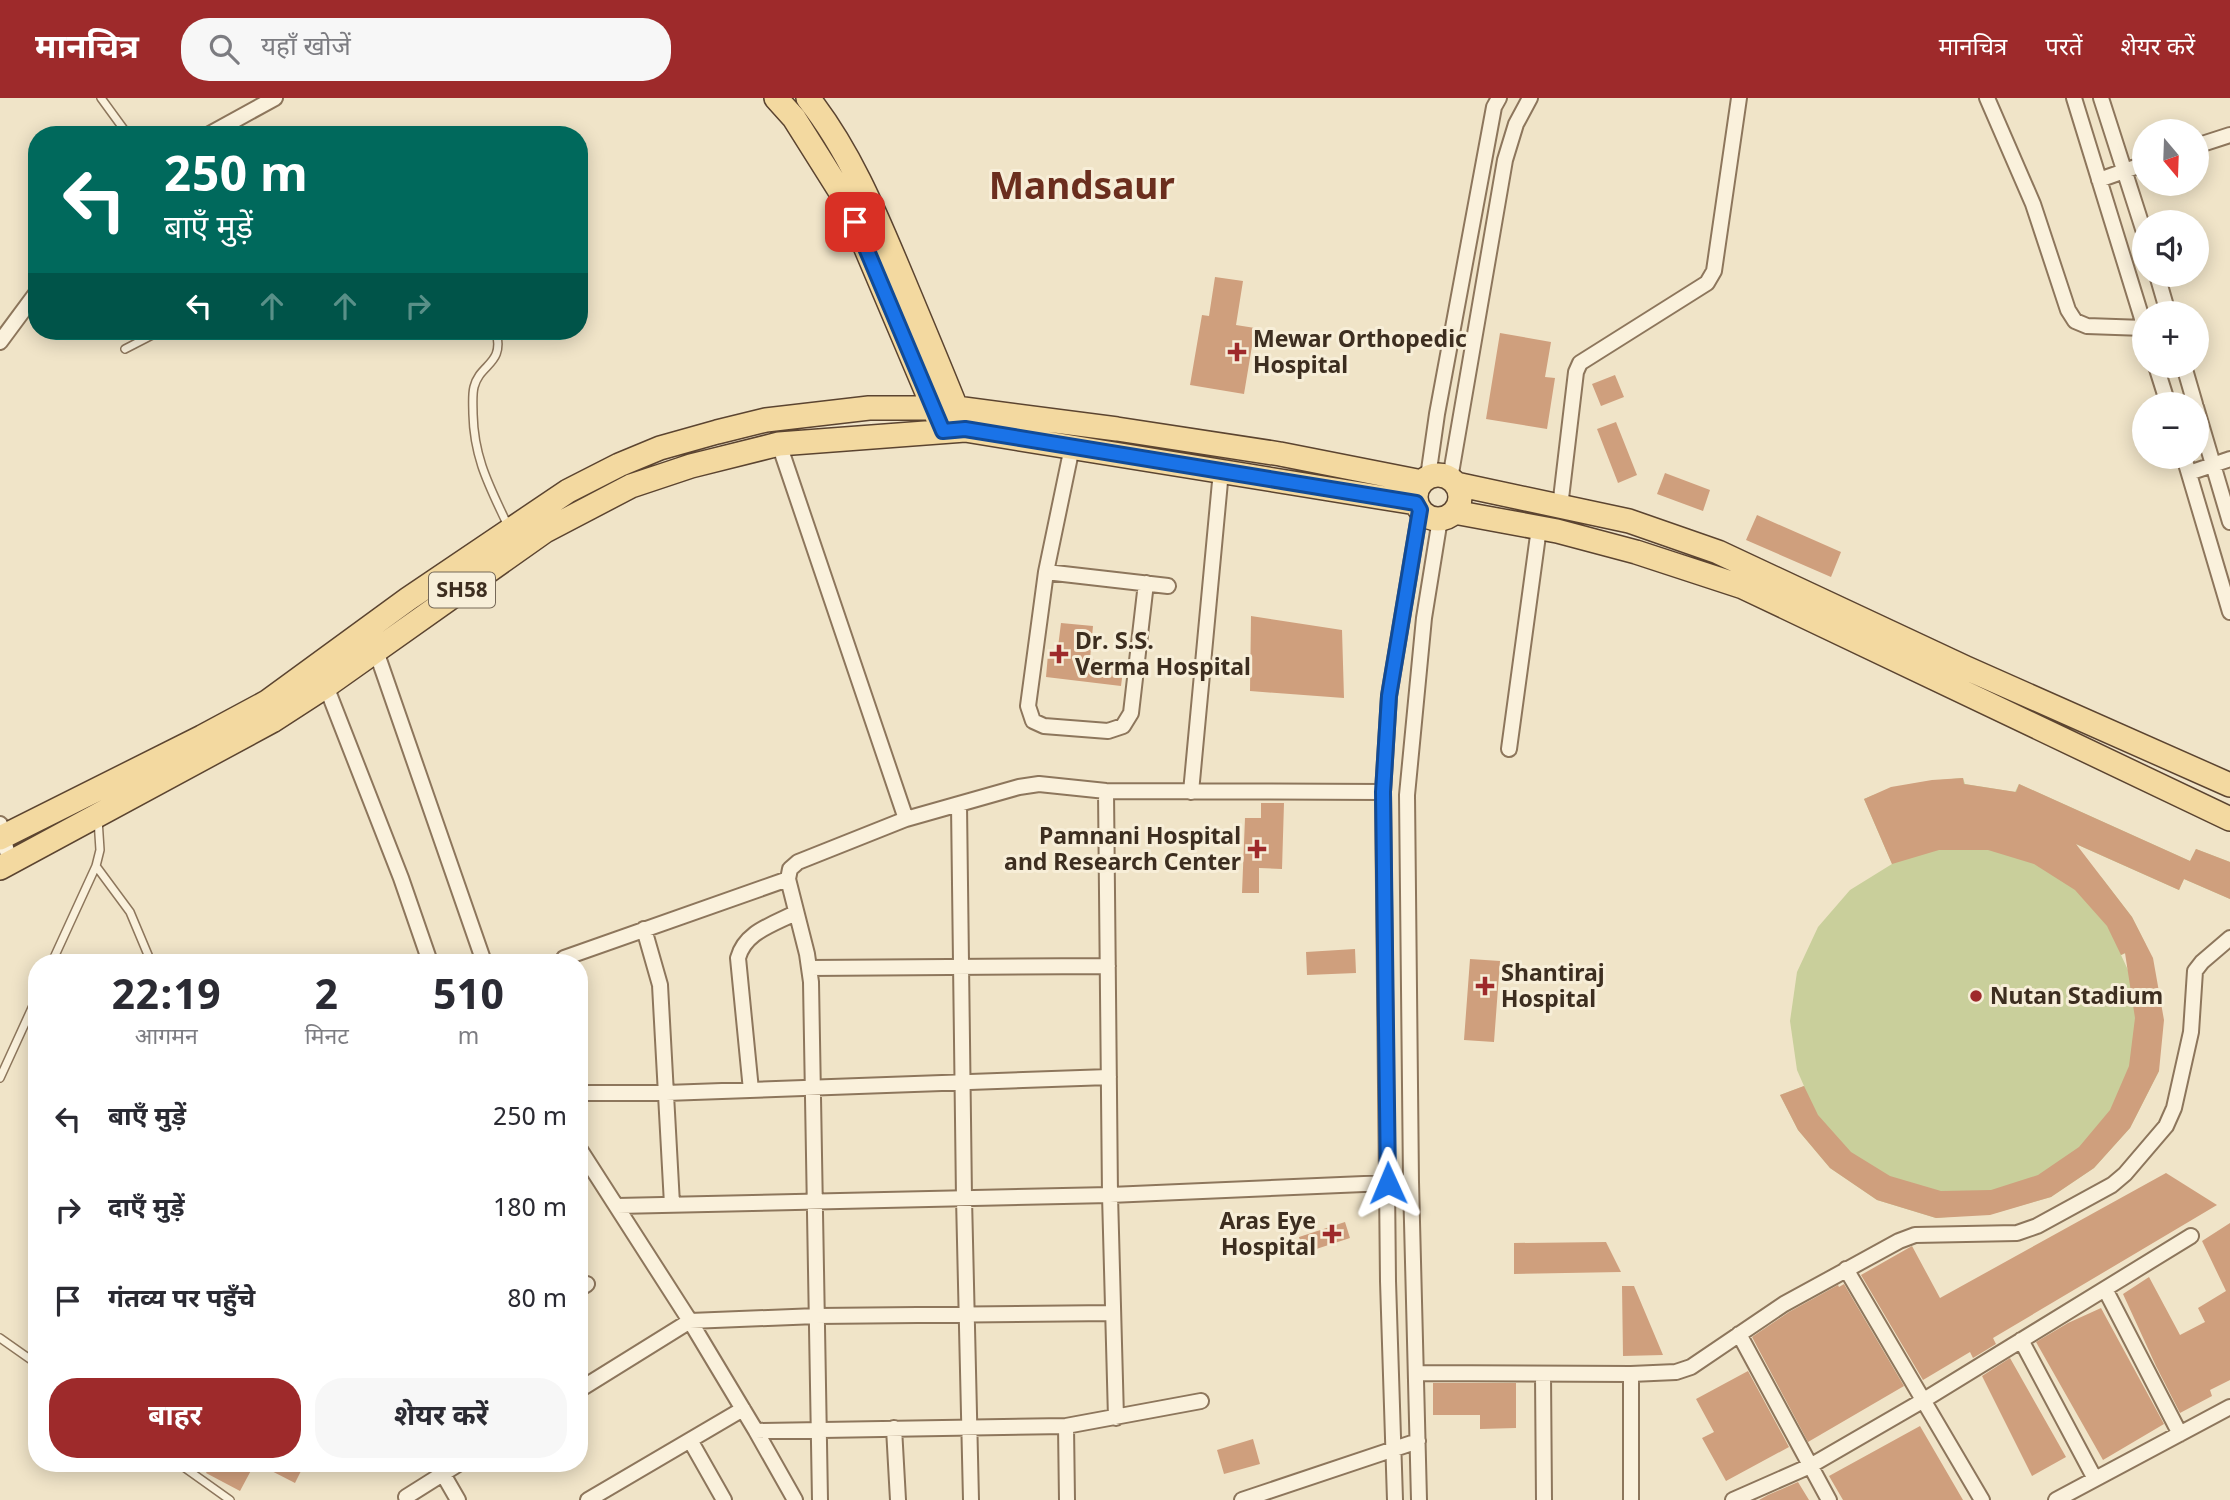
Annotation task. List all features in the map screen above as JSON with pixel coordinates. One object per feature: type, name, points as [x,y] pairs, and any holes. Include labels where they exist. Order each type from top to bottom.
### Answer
[{"type":"main road","points":[[776,98],[794,118],[845,199],[945,408]]},
{"type":"main road","points":[[808,98],[846,155],[878,219],[954,430],[1221,471],[1436,496],[1560,507],[1629,522],[1718,552],[1966,668],[2230,785]]},
{"type":"main road","name":"SH58","points":[[5,866],[272,721],[326,686],[376,650],[516,539],[568,491],[619,465],[660,448],[766,420],[869,408],[945,408]]},
{"type":"main road","points":[[945,408],[1117,429],[1280,454],[1436,496],[1539,528],[1636,552],[1743,587],[2230,820]]},
{"type":"main road","name":"SH58","points":[[1,833],[92,792],[267,702],[408,599],[516,539],[545,531],[631,486],[691,466],[779,444],[954,430]]},
{"type":"street","points":[[224,126],[275,98]]},
{"type":"street","points":[[1419,1500],[1411,1182],[1407,795],[1436,496],[1437,414],[1494,107],[1499,98]]},
{"type":"street","points":[[1395,1500],[1388,1282],[1383,792],[1389,696],[1436,496],[1506,160],[1516,124],[1530,98]]},
{"type":"street","points":[[1560,507],[1576,372],[1580,363],[1707,283],[1714,271],[1739,98]]},
{"type":"street","points":[[1987,98],[2033,204],[2068,310],[2075,320],[2087,326],[2132,327]]},
{"type":"street","points":[[2074,98],[2136,301]]},
{"type":"street","points":[[2101,98],[2138,210]]},
{"type":"street","points":[[2209,142],[2230,135]]},
{"type":"street","points":[[2099,180],[2132,169]]},
{"type":"street","points":[[0,342],[28,304]]},
{"type":"street","points":[[779,444],[906,819]]},
{"type":"street","points":[[1072,447],[1046,572],[1028,706],[1033,721],[1044,726],[1108,731],[1123,726],[1131,713],[1146,583]]},
{"type":"street","points":[[2209,450],[2230,522]]},
{"type":"street","points":[[2189,473],[2230,459]]},
{"type":"street","points":[[2188,469],[2230,612]]},
{"type":"street","points":[[1191,792],[1221,471]]},
{"type":"street","points":[[1509,749],[1539,528]]},
{"type":"street","points":[[1046,572],[1168,586]]},
{"type":"street","points":[[376,650],[481,954]]},
{"type":"street","points":[[326,686],[401,878],[427,954]]},
{"type":"street","points":[[820,1500],[809,968],[788,879],[790,869],[798,862],[906,819],[1019,786],[1039,784],[1106,791],[1383,792]]},
{"type":"street","points":[[1106,791],[1110,1195],[1116,1418]]},
{"type":"street","points":[[959,805],[971,1500]]},
{"type":"street","points":[[1,833],[5,866]]},
{"type":"street","points":[[575,954],[788,879]]},
{"type":"street","points":[[751,1090],[738,958],[742,946],[751,936],[795,913]]},
{"type":"street","points":[[644,929],[660,985],[672,1204]]},
{"type":"street","points":[[1416,1373],[1676,1372],[1691,1367],[1784,1304],[1899,1241],[1915,1236],[2017,1233],[2038,1226],[2112,1185],[2125,1174],[2166,1126],[2174,1108],[2190,1032],[2195,971],[2230,938]]},
{"type":"street","points":[[809,968],[1108,966]]},
{"type":"street","points":[[588,1093],[666,1093],[1109,1077]]},
{"type":"street","points":[[588,1162],[690,1321],[795,1500]]},
{"type":"street","points":[[617,1206],[1110,1195],[1411,1182]]},
{"type":"street","points":[[1733,1500],[1810,1466],[1924,1400],[2191,1236]]},
{"type":"street","points":[[1846,1269],[1982,1500]]},
{"type":"street","points":[[2105,1289],[2180,1434]]},
{"type":"street","points":[[588,1384],[690,1321],[817,1315],[1113,1313]]},
{"type":"street","points":[[1739,1334],[1829,1500]]},
{"type":"street","points":[[2021,1340],[2095,1479]]},
{"type":"street","points":[[1543,1374],[1544,1500]]},
{"type":"street","points":[[1631,1374],[1631,1500]]},
{"type":"street","points":[[756,1431],[1066,1426],[1200,1401]]},
{"type":"street","points":[[2056,1500],[2230,1407]]},
{"type":"street","points":[[588,1500],[743,1409]]},
{"type":"street","points":[[1066,1426],[1067,1500]]},
{"type":"street","points":[[894,1428],[898,1500]]},
{"type":"street","points":[[690,1440],[724,1500]]},
{"type":"street","points":[[1242,1500],[1418,1441]]},
{"type":"street","points":[[406,1497],[446,1472]]},
{"type":"street","points":[[443,1474],[457,1500]]},
{"type":"lane","points":[[102,98],[122,126]]},
{"type":"lane","points":[[125,349],[142,340]]},
{"type":"lane","points":[[498,340],[494,360],[477,377],[473,390],[474,423],[477,453],[482,468],[516,539]]},
{"type":"lane","points":[[56,954],[96,866],[100,850],[98,815],[92,792]]},
{"type":"lane","points":[[96,866],[130,912],[148,954]]},
{"type":"lane","points":[[0,1078],[28,1017]]},
{"type":"lane","points":[[0,1338],[28,1358]]},
{"type":"lane","points":[[191,1472],[230,1500]]},
{"type":"green space","name":"Nutan Stadium","points":[[1963,778],[1965,784],[2015,792],[2019,784],[2190,861],[2196,849],[2230,862],[2230,899],[2184,879],[2179,890],[2011,815],[2102,878],[2132,917],[2146,945],[2121,955],[2159,1071],[2130,1128],[2094,1168],[2051,1197],[1995,1213],[1936,1218],[1877,1200],[1830,1168],[1798,1130],[1780,1095],[1804,1086],[1797,1070],[1790,1021],[1797,972],[1818,927],[1850,890],[1892,864],[1864,799],[1912,784]]},
{"type":"building","points":[[1215,277],[1243,281],[1236,325],[1255,328],[1244,394],[1190,385],[1202,315],[1209,316]]},
{"type":"building","points":[[1500,333],[1551,342],[1545,377],[1555,378],[1547,429],[1486,419]]},
{"type":"building","points":[[1615,375],[1624,397],[1601,406],[1592,384]]},
{"type":"building","points":[[1616,422],[1637,475],[1618,483],[1597,429]]},
{"type":"building","points":[[1665,473],[1710,490],[1703,511],[1657,494]]},
{"type":"building","points":[[1757,515],[1841,552],[1831,577],[1746,540]]},
{"type":"building","points":[[1251,616],[1342,630],[1344,698],[1250,691]]},
{"type":"building","points":[[1061,623],[1093,626],[1090,659],[1124,663],[1121,686],[1046,677],[1048,654],[1057,655]]},
{"type":"building","points":[[1963,778],[1964,784],[2016,792],[2019,784],[2190,861],[2196,849],[2230,862],[2230,899],[2184,879],[2179,890],[2076,844],[2132,917],[2153,958],[2164,1020],[2159,1071],[2130,1128],[2094,1168],[2051,1197],[1990,1215],[1936,1218],[1877,1200],[1830,1168],[1798,1130],[1780,1095],[1804,1086],[1818,1115],[1851,1152],[1890,1176],[1941,1191],[1991,1190],[2038,1175],[2079,1147],[2110,1110],[2129,1066],[2135,1018],[2125,953],[2121,955],[2107,926],[2075,890],[2034,864],[1988,850],[1939,850],[1892,864],[1864,799],[1891,787]]},
{"type":"building","points":[[1261,803],[1284,803],[1282,869],[1259,868],[1259,893],[1242,893],[1245,818],[1261,818]]},
{"type":"building","points":[[1355,949],[1356,973],[1307,975],[1306,952]]},
{"type":"building","points":[[1470,959],[1500,961],[1494,1042],[1464,1040]]},
{"type":"building","points":[[2166,1173],[2217,1205],[1993,1338],[1996,1344],[1973,1358],[1970,1352],[1923,1380],[1861,1275],[1912,1246],[1940,1298]]},
{"type":"building","points":[[1345,1222],[1350,1238],[1304,1253],[1299,1237]]},
{"type":"building","points":[[2230,1223],[2230,1380],[2210,1390],[2212,1396],[2180,1413],[2123,1294],[2149,1277],[2180,1335],[2205,1322],[2198,1308],[2226,1291],[2202,1241]]},
{"type":"building","points":[[1606,1242],[1621,1272],[1514,1274],[1514,1243]]},
{"type":"building","points":[[1844,1284],[1904,1386],[1808,1442],[1752,1337],[1789,1312]]},
{"type":"building","points":[[1622,1286],[1634,1286],[1663,1355],[1623,1356]]},
{"type":"building","points":[[2101,1308],[2164,1424],[2103,1460],[2036,1342]]},
{"type":"building","points":[[2010,1358],[2066,1457],[2032,1476],[1982,1376]]},
{"type":"building","points":[[1748,1371],[1789,1447],[1726,1481],[1702,1438],[1714,1432],[1696,1399]]},
{"type":"building","points":[[1433,1383],[1516,1383],[1516,1428],[1480,1429],[1480,1415],[1433,1415]]},
{"type":"building","points":[[1920,1426],[1963,1500],[1843,1500],[1829,1476]]},
{"type":"building","points":[[1253,1439],[1260,1464],[1224,1474],[1217,1450]]},
{"type":"building","points":[[207,1472],[250,1472],[240,1491]]},
{"type":"building","points":[[274,1472],[300,1472],[295,1483]]},
{"type":"building","points":[[1798,1482],[1809,1500],[1759,1500],[1768,1495]]},
{"type":"place","name":"Mewar Orthopedic Hospital","points":[[1237,352]]},
{"type":"place","name":"Dr. S.S. Verma Hospital","points":[[1059,654]]},
{"type":"place","name":"Pamnani Hospital and Research Center","points":[[1257,849]]},
{"type":"place","name":"Shantiraj Hospital","points":[[1485,986]]},
{"type":"place","name":"Nutan Stadium","points":[[1976,996]]},
{"type":"place","name":"Aras Eye Hospital","points":[[1332,1234]]},
{"type":"district","name":"Mandsaur","points":[[1082,186]]},
{"type":"route","points":[[855,222],[943,431],[965,429],[1416,503],[1420,510],[1389,696],[1383,792],[1388,1183]]}]
